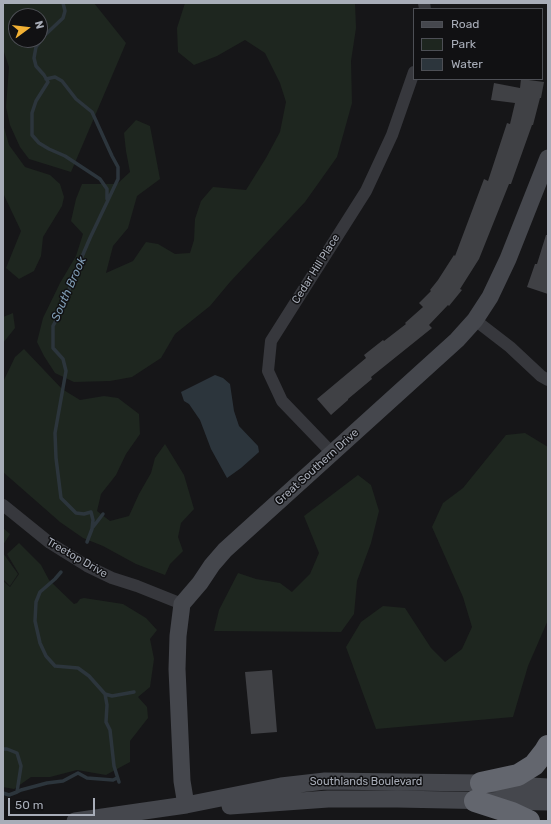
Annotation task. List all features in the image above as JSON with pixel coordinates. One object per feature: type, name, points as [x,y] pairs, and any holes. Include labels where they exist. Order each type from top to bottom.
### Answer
[{"type":"highway","points":[[478,792],[518,775],[534,765],[548,746]]},
{"type":"highway","points":[[478,792],[512,813],[529,821]]},
{"type":"street","name":"Cedar Hill Place","points":[[332,453],[282,401],[268,371],[271,341],[366,191],[392,135],[413,75]]},
{"type":"street","name":"Great Southern Drive","points":[[182,604],[225,550],[457,340],[475,320],[490,297],[508,260],[548,158]]},
{"type":"street","points":[[475,320],[510,347],[541,376],[548,380]]},
{"type":"street","name":"Treetop Drive","points":[[3,505],[50,543],[88,566],[112,578],[137,586],[182,604]]},
{"type":"street","points":[[182,604],[178,636],[177,669],[182,781],[186,805]]},
{"type":"street","name":"Southlands Boulevard","points":[[74,821],[186,805],[221,806],[328,799],[397,799],[548,787]]},
{"type":"street","name":"Southlands Boulevard","points":[[478,792],[548,802]]},
{"type":"green space","points":[[3,3],[94,3],[126,43],[71,172],[29,159],[20,147],[10,125],[6,107],[9,67],[3,49]]},
{"type":"green space","points":[[185,3],[355,3],[356,28],[351,61],[352,103],[337,157],[305,202],[230,282],[210,306],[175,334],[161,358],[132,377],[110,381],[74,382],[55,373],[37,342],[43,318],[60,283],[76,256],[83,234],[71,221],[76,199],[82,184],[117,184],[130,172],[124,133],[136,120],[150,126],[160,179],[137,196],[128,228],[113,246],[106,273],[133,261],[146,242],[158,244],[175,254],[190,253],[194,240],[195,219],[201,201],[213,187],[246,190],[280,132],[286,102],[280,83],[265,53],[245,40],[217,56],[194,65],[178,52],[177,28]]},
{"type":"green space","points":[[3,124],[9,145],[25,167],[50,175],[60,184],[64,197],[62,206],[43,237],[41,256],[34,271],[19,279],[6,268],[21,231],[3,193]]},
{"type":"green space","points":[[13,313],[15,328],[3,343],[3,317]]},
{"type":"green space","points":[[24,349],[62,389],[80,400],[104,396],[118,398],[139,414],[140,434],[126,454],[116,475],[101,494],[97,511],[110,521],[129,516],[151,473],[155,458],[165,444],[184,475],[194,509],[181,523],[178,537],[183,551],[170,564],[165,575],[136,564],[103,546],[83,538],[60,522],[3,472],[3,382],[15,357]]},
{"type":"green space","points":[[525,433],[548,447],[548,620],[528,666],[513,717],[376,729],[346,647],[361,622],[383,606],[405,608],[431,648],[445,662],[462,649],[472,627],[463,597],[432,527],[443,503],[463,488],[506,435]]},
{"type":"green space","points":[[358,475],[371,485],[379,511],[371,543],[357,581],[354,614],[341,632],[214,631],[219,610],[238,573],[256,579],[280,583],[292,592],[310,574],[319,553],[304,516]]},
{"type":"green space","points":[[3,528],[10,534],[3,545]]},
{"type":"green space","points":[[19,543],[41,565],[49,580],[74,604],[80,599],[84,598],[123,604],[146,618],[157,630],[150,639],[154,659],[150,687],[138,697],[147,707],[148,718],[130,741],[130,762],[106,775],[77,770],[50,777],[31,777],[14,789],[3,787],[3,581],[10,587],[19,574],[7,554]]},
{"type":"green space","points":[[3,553],[18,574],[10,586],[3,579]]},
{"type":"water","points":[[215,375],[223,378],[230,384],[234,411],[239,426],[258,446],[259,452],[227,478],[211,449],[200,420],[189,404],[184,401],[181,392]]},
{"type":"building","points":[[521,80],[544,82],[533,125],[511,184],[509,184],[479,259],[460,289],[462,290],[449,306],[448,305],[429,325],[432,328],[371,377],[372,379],[331,415],[317,399],[366,358],[364,355],[406,324],[405,323],[423,307],[419,303],[431,291],[430,290],[454,255],[455,256],[484,179],[488,181],[507,123],[510,124],[515,103],[491,100],[494,83],[520,88]]},
{"type":"building","points":[[546,235],[548,235],[548,294],[527,287],[535,264],[537,264]]},
{"type":"building","points":[[272,670],[277,732],[251,734],[245,672]]},
{"type":"waterway","points":[[63,3],[65,11],[63,18],[45,35],[36,47],[34,58],[36,66],[48,82],[36,101],[32,113],[32,135],[39,143],[65,156],[100,179],[107,189],[107,199]]},
{"type":"waterway","name":"South Brook","points":[[46,79],[55,77],[62,81],[76,99],[92,112],[118,167],[118,179],[90,238],[72,280],[65,303],[53,326],[53,348],[63,359],[66,371],[55,433],[56,458],[61,498],[76,513],[84,514],[91,512],[93,520],[92,529],[87,542]]},
{"type":"waterway","points":[[93,527],[103,514]]},
{"type":"waterway","name":"South Brook","points":[[61,572],[40,592],[36,602],[35,621],[40,643],[46,656],[55,666],[78,668],[89,676],[105,694],[107,705],[106,722],[110,730],[114,766],[119,782]]},
{"type":"waterway","points":[[105,694],[112,696],[134,692]]},
{"type":"waterway","points":[[3,749],[17,753],[21,766],[17,792],[47,783],[63,781],[78,773],[87,778],[113,780],[117,778]]},
{"type":"waterway","points":[[3,793],[9,795],[17,792]]}]
